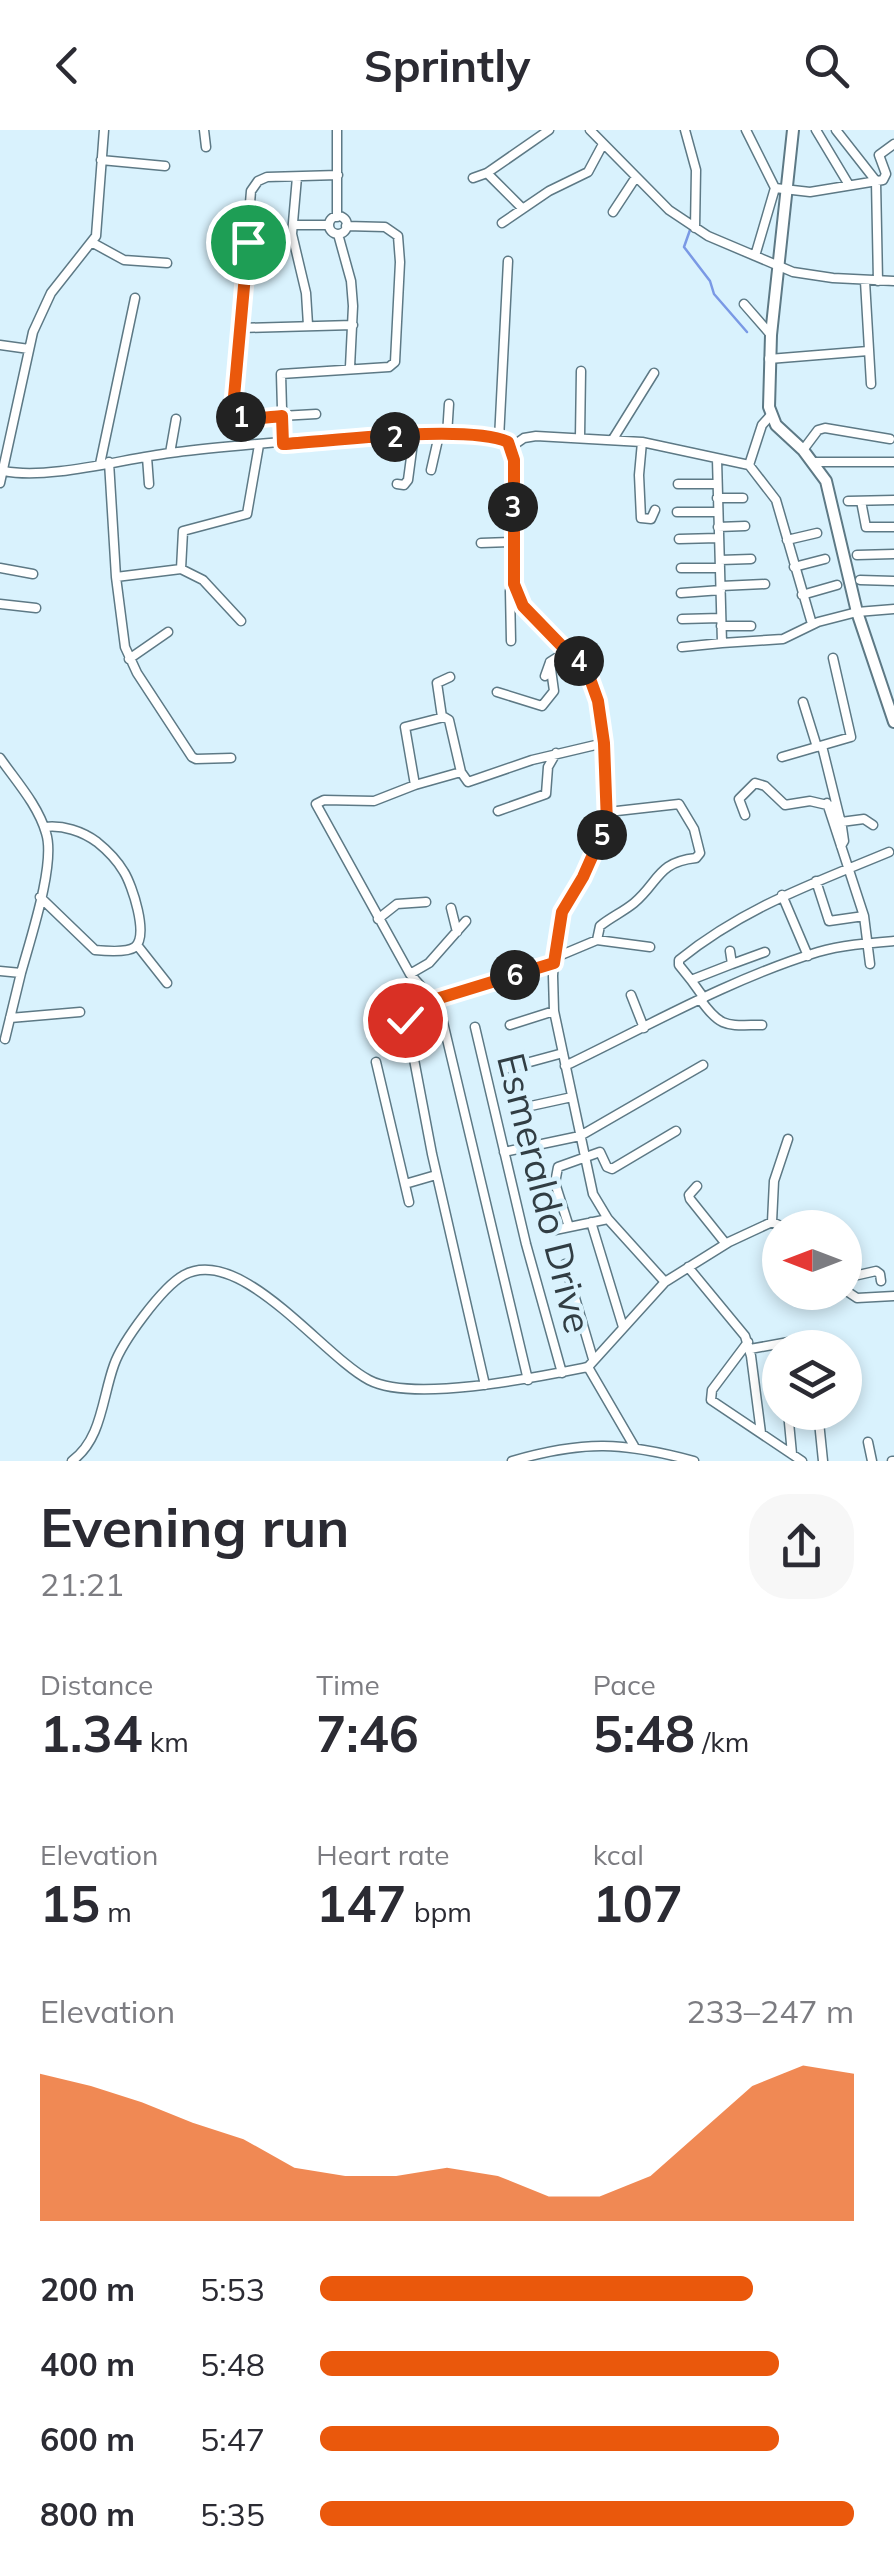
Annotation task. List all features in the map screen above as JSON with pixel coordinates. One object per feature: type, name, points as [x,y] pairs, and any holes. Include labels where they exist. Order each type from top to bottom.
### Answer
[{"type":"main road","points":[[792,130],[780,189],[768,397],[771,416],[814,462],[829,491],[857,612],[894,722]]},
{"type":"street","points":[[0,483],[29,349],[51,294],[96,236],[104,130]]},
{"type":"street","points":[[204,130],[206,147]]},
{"type":"street","points":[[292,224],[329,225],[337,216],[337,130]]},
{"type":"street","points":[[473,178],[549,130]]},
{"type":"street","points":[[685,130],[696,170],[695,228]]},
{"type":"street","points":[[746,130],[780,189]]},
{"type":"street","points":[[816,130],[850,185]]},
{"type":"street","points":[[838,131],[876,181],[878,281]]},
{"type":"street","points":[[597,135],[668,210],[695,228],[778,267],[816,276],[894,281]]},
{"type":"street","points":[[502,223],[588,172],[597,135]]},
{"type":"street","points":[[780,189],[810,192],[883,180],[886,174],[879,155],[894,144]]},
{"type":"street","points":[[101,160],[165,166]]},
{"type":"street","points":[[487,172],[522,208]]},
{"type":"street","points":[[316,414],[243,418],[233,408],[253,185],[267,177],[338,176]]},
{"type":"street","points":[[297,177],[293,244],[306,293],[308,325]]},
{"type":"street","points":[[613,212],[636,177]]},
{"type":"street","points":[[754,256],[780,189]]},
{"type":"street","points":[[337,216],[343,218],[346,226]]},
{"type":"street","points":[[329,225],[330,231],[338,234]]},
{"type":"street","points":[[283,444],[281,374],[389,366],[396,362],[398,236],[385,227],[346,226],[338,234]]},
{"type":"street","points":[[338,234],[351,281],[350,367]]},
{"type":"street","points":[[93,243],[124,260],[166,264]]},
{"type":"street","points":[[499,439],[508,261]]},
{"type":"street","points":[[865,281],[870,384]]},
{"type":"street","points":[[134,298],[104,463],[129,660],[192,756],[231,758]]},
{"type":"street","points":[[744,304],[771,335]]},
{"type":"street","points":[[240,328],[353,325]]},
{"type":"street","points":[[0,345],[29,349]]},
{"type":"street","points":[[770,359],[868,351]]},
{"type":"street","points":[[580,437],[581,370]]},
{"type":"street","points":[[613,439],[654,373]]},
{"type":"street","points":[[431,470],[449,404]]},
{"type":"street","points":[[750,465],[762,425],[771,416]]},
{"type":"street","points":[[170,453],[176,419]]},
{"type":"street","points":[[804,450],[818,430],[824,428],[890,439]]},
{"type":"street","points":[[4,471],[32,473],[170,453],[414,436],[499,439],[512,447],[514,584],[523,606],[584,666],[594,687],[604,743],[608,812],[598,846],[562,912],[554,960],[554,1011],[592,1194],[608,1219],[665,1282]]},
{"type":"street","points":[[397,484],[404,485],[408,480],[414,436]]},
{"type":"street","points":[[512,447],[528,437],[613,439],[750,465],[776,500],[812,624]]},
{"type":"street","points":[[642,442],[638,474],[641,518],[651,519],[655,510]]},
{"type":"street","points":[[180,569],[183,531],[250,511],[259,445]]},
{"type":"street","points":[[146,456],[150,484]]},
{"type":"street","points":[[717,459],[722,644]]},
{"type":"street","points":[[814,462],[894,462]]},
{"type":"street","points":[[678,484],[717,484]]},
{"type":"street","points":[[717,498],[743,498]]},
{"type":"street","points":[[848,501],[894,500]]},
{"type":"street","points":[[861,501],[866,527],[894,527]]},
{"type":"street","points":[[677,512],[717,512]]},
{"type":"street","points":[[718,527],[745,526]]},
{"type":"street","points":[[787,540],[817,533]]},
{"type":"street","points":[[678,538],[718,538]]},
{"type":"street","points":[[480,544],[513,542]]},
{"type":"street","points":[[858,555],[894,554]]},
{"type":"street","points":[[681,568],[752,559]]},
{"type":"street","points":[[794,567],[825,559]]},
{"type":"street","points":[[0,568],[32,574]]},
{"type":"street","points":[[116,576],[180,569],[203,580],[241,621]]},
{"type":"street","points":[[860,580],[894,581]]},
{"type":"street","points":[[511,641],[510,590],[514,584]]},
{"type":"street","points":[[681,593],[766,584]]},
{"type":"street","points":[[802,595],[837,585]]},
{"type":"street","points":[[0,604],[36,608]]},
{"type":"street","points":[[682,647],[784,639],[812,624],[857,612],[894,609]]},
{"type":"street","points":[[682,620],[750,626]]},
{"type":"street","points":[[129,660],[168,632]]},
{"type":"street","points":[[545,676],[550,662],[569,650]]},
{"type":"street","points":[[782,757],[851,737],[832,658]]},
{"type":"street","points":[[496,692],[542,706],[555,686],[550,662]]},
{"type":"street","points":[[442,717],[437,683],[450,677]]},
{"type":"street","points":[[803,702],[819,747],[841,846],[864,916],[870,964]]},
{"type":"street","points":[[415,785],[405,727],[442,717],[450,720],[461,772],[471,782],[556,753],[604,743]]},
{"type":"street","points":[[498,811],[546,794],[548,768],[556,753]]},
{"type":"street","points":[[0,758],[45,827],[48,856],[4,1039]]},
{"type":"street","points":[[461,772],[374,801],[324,800],[316,804],[410,974],[433,1000],[450,1047],[528,1380]]},
{"type":"street","points":[[744,815],[739,800],[755,783],[765,786],[785,805],[810,801],[832,805]]},
{"type":"street","points":[[603,940],[613,926],[607,920],[636,901],[658,872],[679,860],[696,858],[700,852],[694,829],[678,804],[608,812]]},
{"type":"street","points":[[832,805],[841,822],[841,846]]},
{"type":"street","points":[[841,822],[864,819],[873,825]]},
{"type":"street","points":[[40,897],[95,950],[128,950],[137,944],[139,914],[124,873],[111,855],[93,839],[70,828],[45,827]]},
{"type":"street","points":[[762,1025],[725,1026],[679,965],[680,958],[782,895],[889,852]]},
{"type":"street","points":[[816,881],[829,921],[864,916]]},
{"type":"street","points":[[782,895],[808,956]]},
{"type":"street","points":[[378,918],[398,904],[426,902]]},
{"type":"street","points":[[451,908],[457,932]]},
{"type":"street","points":[[410,974],[430,963],[466,921]]},
{"type":"street","points":[[485,1384],[436,1175],[405,1016],[407,1008],[603,940],[650,946]]},
{"type":"street","points":[[566,1066],[702,998],[808,956],[894,941]]},
{"type":"street","points":[[137,944],[167,983]]},
{"type":"street","points":[[730,951],[732,964]]},
{"type":"street","points":[[691,980],[764,952]]},
{"type":"street","points":[[0,971],[21,973]]},
{"type":"street","points":[[631,995],[644,1028]]},
{"type":"street","points":[[510,1026],[554,1011]]},
{"type":"street","points":[[10,1018],[80,1012]]},
{"type":"street","name":"Esmeraldo Drive","points":[[475,1027],[526,1244],[562,1373]]},
{"type":"street","points":[[631,1034],[638,1046]]},
{"type":"street","points":[[508,1068],[563,1053]]},
{"type":"street","points":[[376,1062],[409,1202]]},
{"type":"street","points":[[504,1152],[580,1136],[703,1065]]},
{"type":"street","points":[[518,1109],[572,1097]]},
{"type":"street","points":[[569,1227],[555,1183],[562,1164],[600,1152],[612,1169],[676,1131]]},
{"type":"street","points":[[773,1210],[774,1181],[788,1139]]},
{"type":"street","points":[[404,1184],[436,1175]]},
{"type":"street","points":[[697,1186],[690,1198],[726,1244]]},
{"type":"street","points":[[554,1230],[608,1219]]},
{"type":"street","points":[[591,1222],[623,1327]]},
{"type":"street","points":[[72,1461],[92,1441],[111,1371],[121,1350],[170,1288],[196,1271],[223,1273],[251,1285],[344,1363],[382,1386],[404,1389],[485,1384],[528,1380],[590,1363],[665,1282],[762,1227]]},
{"type":"street","name":"Esmeraldo Drive","points":[[565,1264],[590,1363],[634,1446]]},
{"type":"street","points":[[688,1267],[750,1343],[761,1433]]},
{"type":"street","points":[[862,1274],[876,1271],[881,1281]]},
{"type":"street","points":[[862,1298],[894,1296]]},
{"type":"street","points":[[750,1343],[762,1343]]},
{"type":"street","points":[[750,1343],[712,1390],[711,1400],[802,1461]]},
{"type":"street","points":[[790,1430],[792,1454]]},
{"type":"street","points":[[820,1430],[823,1461]]},
{"type":"street","points":[[868,1442],[872,1461]]},
{"type":"street","points":[[512,1461],[563,1449],[634,1446],[694,1461]]},
{"type":"waterway","points":[[690,230],[684,247],[710,281],[714,294],[747,332]]},
{"type":"route","points":[[248,242],[233,408],[237,415],[282,416],[283,444],[429,434],[508,442],[514,460],[513,576],[518,596],[532,616],[584,666],[598,701],[604,734],[607,823],[562,912],[554,963],[407,1008],[405,1020]]}]
